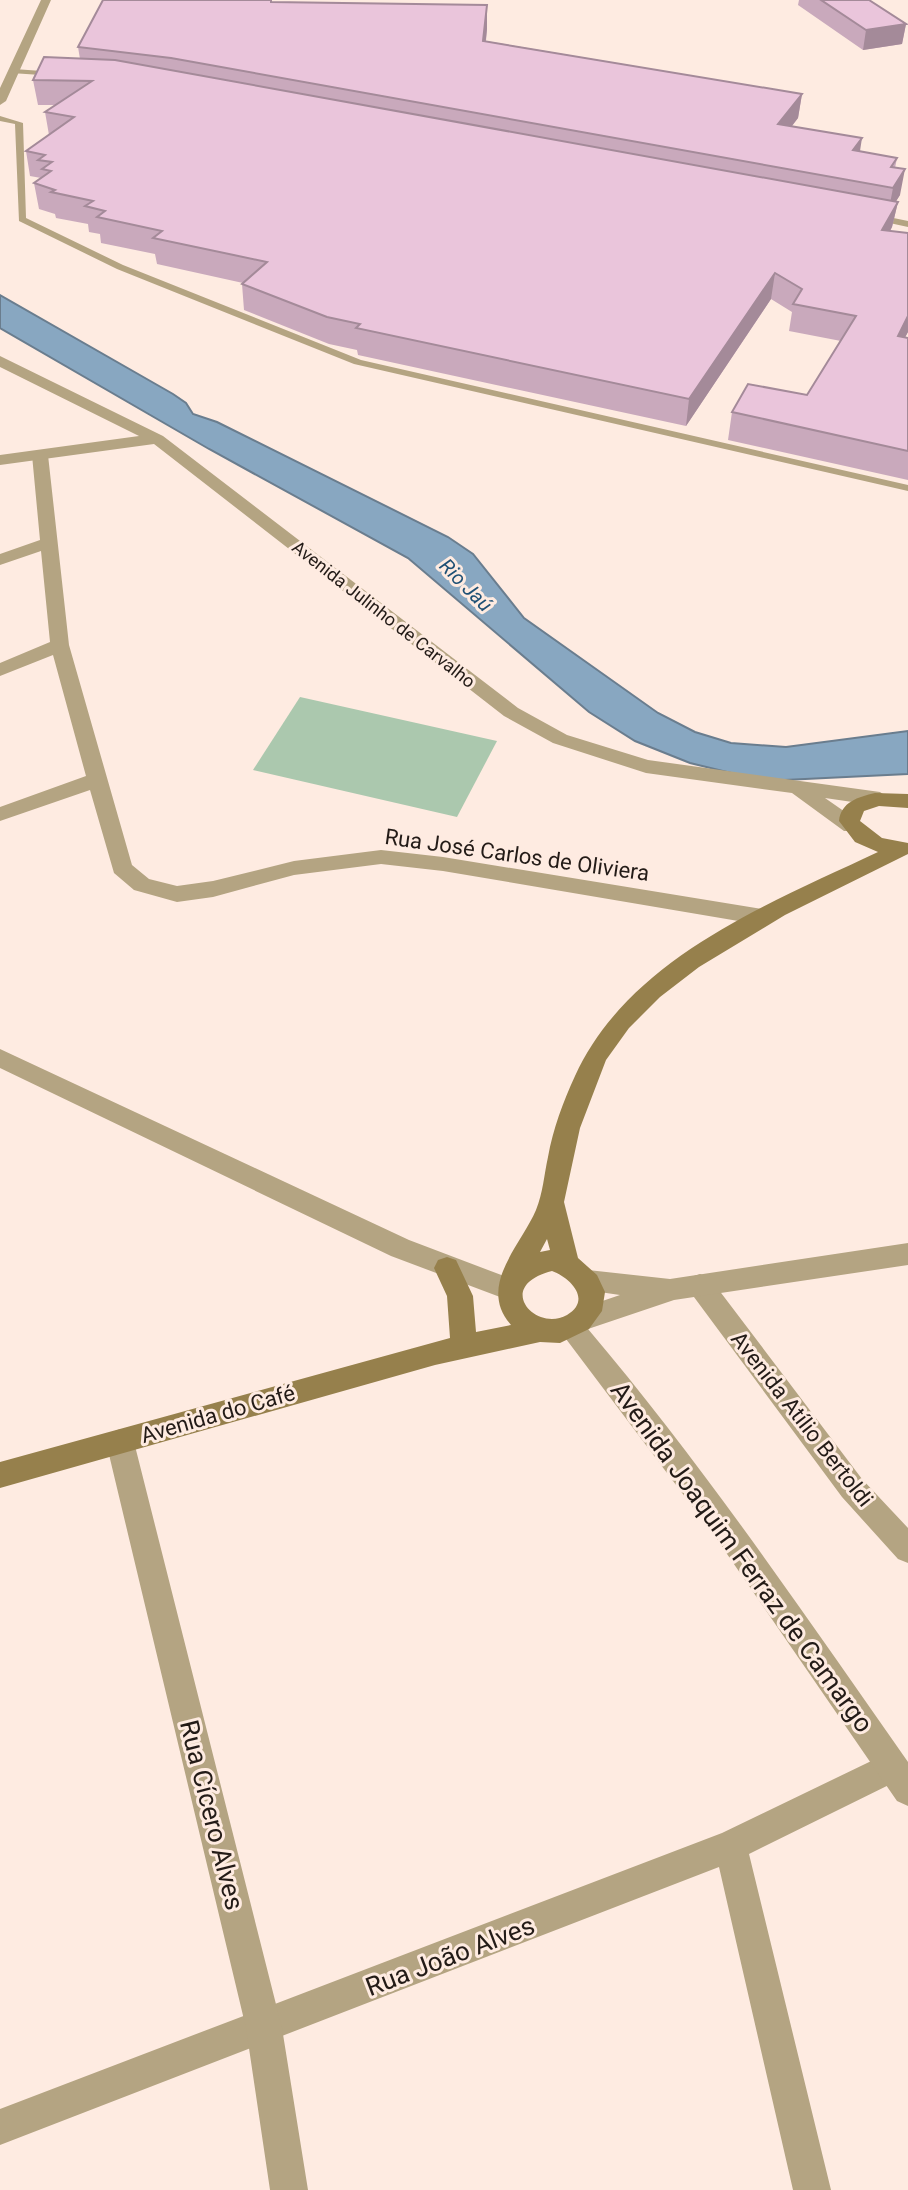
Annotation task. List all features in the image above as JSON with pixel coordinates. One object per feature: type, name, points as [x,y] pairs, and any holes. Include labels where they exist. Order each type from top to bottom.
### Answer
[{"type":"main road","name":"Avenida Julinho de Carvalho","points":[[897,802],[859,805],[853,811],[854,830],[876,846],[904,848]]},
{"type":"main road","points":[[830,884],[854,830]]},
{"type":"main road","points":[[540,1330],[512,1293],[551,1201],[561,1151],[582,1089],[598,1054],[625,1015],[682,970],[762,917],[904,848]]},
{"type":"main road","points":[[551,1201],[566,1263],[588,1281],[591,1294],[590,1308],[576,1323]]},
{"type":"main road","name":"Avenida do Café","points":[[435,1353],[463,1337],[512,1293],[523,1267],[536,1261],[566,1263]]},
{"type":"main road","points":[[447,1268],[460,1296],[463,1337]]},
{"type":"main road","name":"Avenida do Café","points":[[0,1475],[435,1353],[540,1330],[555,1331],[576,1323]]},
{"type":"street","points":[[0,101],[7,71],[46,0]]},
{"type":"street","name":"Avenida Julinho de Carvalho","points":[[0,361],[157,439],[511,712],[560,739],[646,766],[897,802]]},
{"type":"street","points":[[0,460],[157,439]]},
{"type":"street","name":"Rua José Carlos de Oliviera","points":[[40,455],[60,645],[122,868],[142,885],[177,894],[213,889],[294,868],[381,857],[443,864],[762,917]]},
{"type":"street","points":[[0,560],[48,543]]},
{"type":"street","points":[[0,670],[60,645]]},
{"type":"street","points":[[0,814],[97,780]]},
{"type":"street","name":"Avenida Julinho de Carvalho","points":[[799,790],[854,830]]},
{"type":"street","points":[[0,1058],[400,1248],[512,1293]]},
{"type":"street","points":[[576,1323],[687,1287],[908,1254]]},
{"type":"street","points":[[588,1281],[687,1287]]},
{"type":"street","name":"Avenida Atílio Bertoldi","points":[[687,1287],[852,1488],[908,1549]]},
{"type":"street","name":"Avenida Joaquim Ferraz de Camargo","points":[[576,1323],[726,1528],[900,1779]]},
{"type":"street","name":"Rua Cícero Alves","points":[[120,1442],[264,2028],[289,2190]]},
{"type":"street","name":"Rua João Alves","points":[[0,2127],[264,2028],[900,1779]]},
{"type":"street","points":[[731,1846],[812,2190]]},
{"type":"lane","points":[[7,71],[70,75]]},
{"type":"lane","points":[[0,118],[19,123],[22,219],[120,267],[358,362],[908,488]]},
{"type":"lane","points":[[864,215],[908,224]]},
{"type":"green space","points":[[300,697],[497,741],[457,817],[253,770]]},
{"type":"water","name":"Rio Jaú","points":[[0,295],[173,394],[186,403],[193,414],[217,422],[448,537],[473,554],[524,618],[658,713],[695,732],[731,743],[786,747],[908,731],[908,774],[764,781],[690,763],[635,741],[589,712],[408,558],[209,449],[0,328]]},
{"type":"building","points":[[103,0],[487,5],[483,41],[802,94],[778,124],[862,138],[853,150],[897,158],[891,167],[905,169],[893,188],[171,58],[78,47]]},
{"type":"building","points":[[821,0],[869,0],[906,24],[866,30]]},
{"type":"building","points":[[44,57],[115,60],[898,202],[882,230],[908,233],[908,316],[898,336],[908,338],[908,451],[732,412],[748,384],[807,395],[856,316],[793,304],[802,289],[775,273],[689,399],[356,328],[360,324],[327,317],[242,284],[267,262],[153,238],[162,231],[97,217],[105,211],[85,206],[93,201],[51,192],[55,190],[34,183],[51,171],[42,169],[52,162],[38,160],[45,155],[26,151],[74,117],[45,112],[92,81],[33,80]]}]
